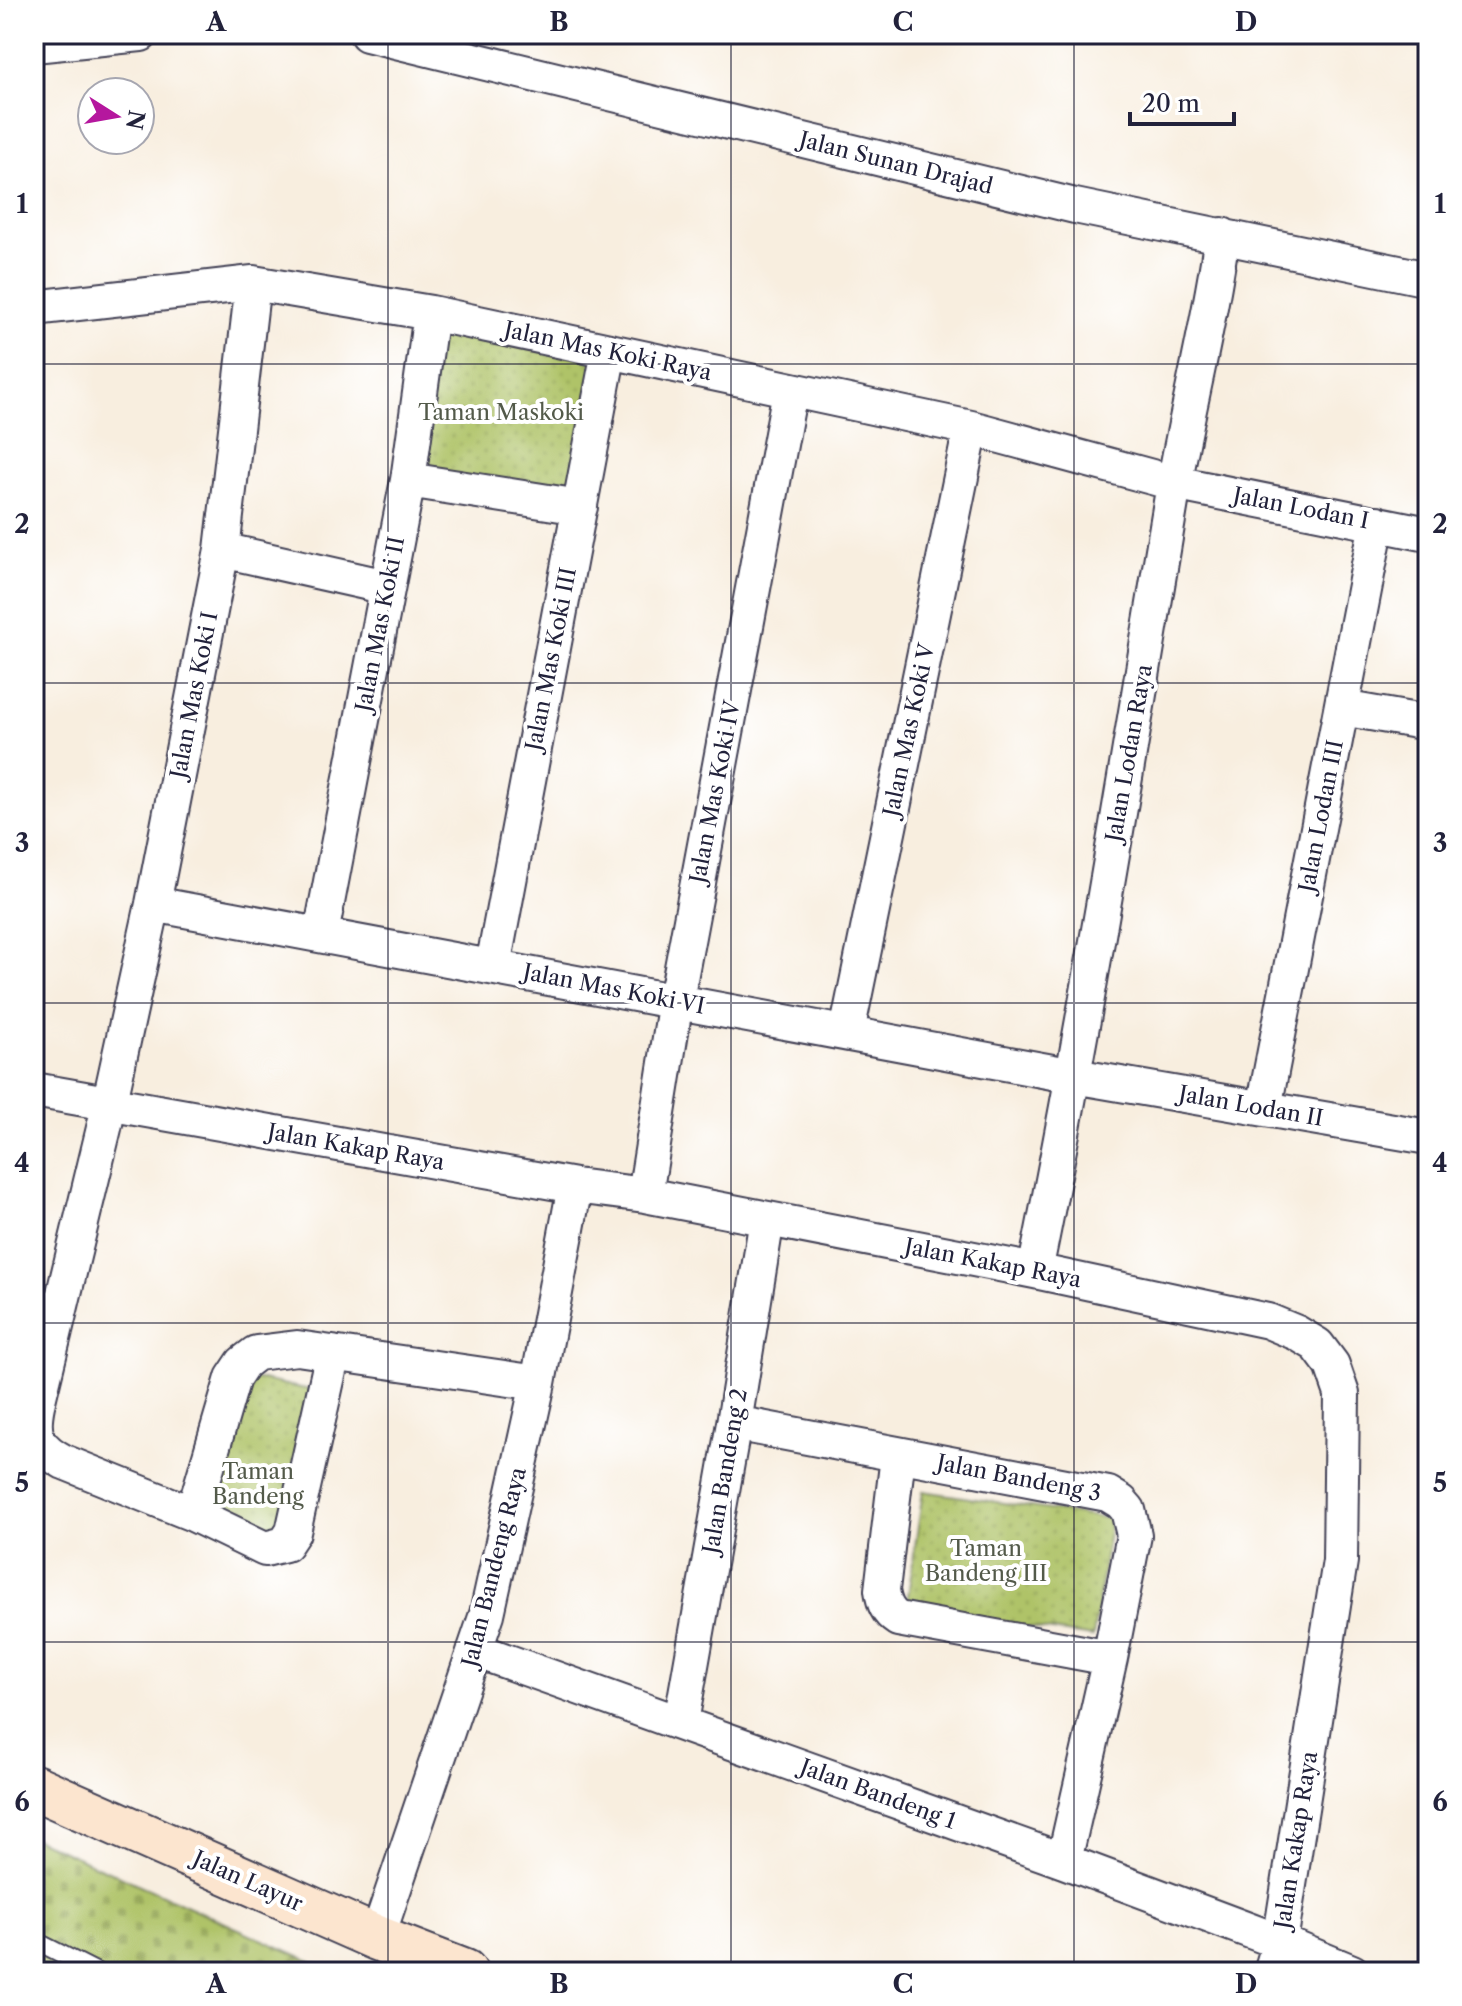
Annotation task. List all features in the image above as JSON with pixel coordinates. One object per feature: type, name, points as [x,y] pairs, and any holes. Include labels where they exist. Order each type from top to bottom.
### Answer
[{"type":"street","points":[[34,45],[141,34]]},
{"type":"street","name":"Jalan Sunan Drajad","points":[[367,34],[1075,206],[1428,279]]},
{"type":"street","name":"Jalan Lodan Raya","points":[[1035,1271],[1074,1076],[1174,483],[1214,290],[1222,235]]},
{"type":"street","name":"Jalan Mas Koki Raya","points":[[34,308],[253,283],[431,313],[971,428],[1174,483]]},
{"type":"street","name":"Jalan Mas Koki I","points":[[253,283],[222,550],[153,904],[37,1405],[34,1432],[47,1453],[55,1457],[193,1514],[265,1549],[285,1544],[293,1532],[333,1353]]},
{"type":"street","name":"Jalan Mas Koki II","points":[[321,934],[408,480],[431,313]]},
{"type":"street","name":"Jalan Mas Koki III","points":[[493,966],[609,351]]},
{"type":"street","name":"Jalan Mas Koki IV","points":[[645,1195],[676,1000],[790,391]]},
{"type":"street","name":"Jalan Mas Koki V","points":[[847,1032],[971,428]]},
{"type":"street","points":[[408,480],[580,507]]},
{"type":"street","name":"Jalan Lodan I","points":[[1174,483],[1428,534]]},
{"type":"street","name":"Jalan Lodan III","points":[[1264,1108],[1377,523]]},
{"type":"street","points":[[222,550],[387,587]]},
{"type":"street","points":[[1342,708],[1428,723]]},
{"type":"street","name":"Jalan Mas Koki VI","points":[[153,904],[1074,1076]]},
{"type":"street","name":"Jalan Lodan II","points":[[1074,1076],[1428,1137]]},
{"type":"street","name":"Jalan Kakap Raya","points":[[34,1090],[575,1186],[645,1195],[1035,1271],[1268,1321],[1317,1345],[1332,1365],[1342,1394],[1340,1561],[1275,1957]]},
{"type":"street","name":"Jalan Bandeng Raya","points":[[377,1938],[487,1614],[538,1383],[575,1186]]},
{"type":"street","name":"Jalan Bandeng 2","points":[[681,1722],[767,1219]]},
{"type":"street","points":[[193,1514],[233,1378],[243,1363],[256,1353],[297,1348],[538,1383]]},
{"type":"street","name":"Jalan Bandeng 3","points":[[734,1423],[1108,1494],[1121,1502],[1132,1521],[1134,1535],[1064,1861]]},
{"type":"street","points":[[898,1456],[882,1590],[885,1606],[891,1614],[898,1619],[1110,1658]]},
{"type":"street","name":"Jalan Bandeng 1","points":[[475,1650],[1064,1861],[1275,1957],[1352,1972]]},
{"type":"street","name":"Jalan Layur","points":[[34,1787],[377,1938],[420,1964],[465,1972]]},
{"type":"lane","points":[[34,1940],[97,1972]]},
{"type":"green space","name":"Taman Maskoki","points":[[439,324],[599,358],[574,497],[416,472]]},
{"type":"green space","name":"Taman Bandeng","points":[[252,1378],[316,1391],[278,1537],[217,1508]]},
{"type":"green space","name":"Taman Bandeng III","points":[[923,1491],[1111,1519],[1093,1637],[906,1609]]},
{"type":"green space","points":[[34,1838],[295,1954],[334,1972],[34,1972]]}]
